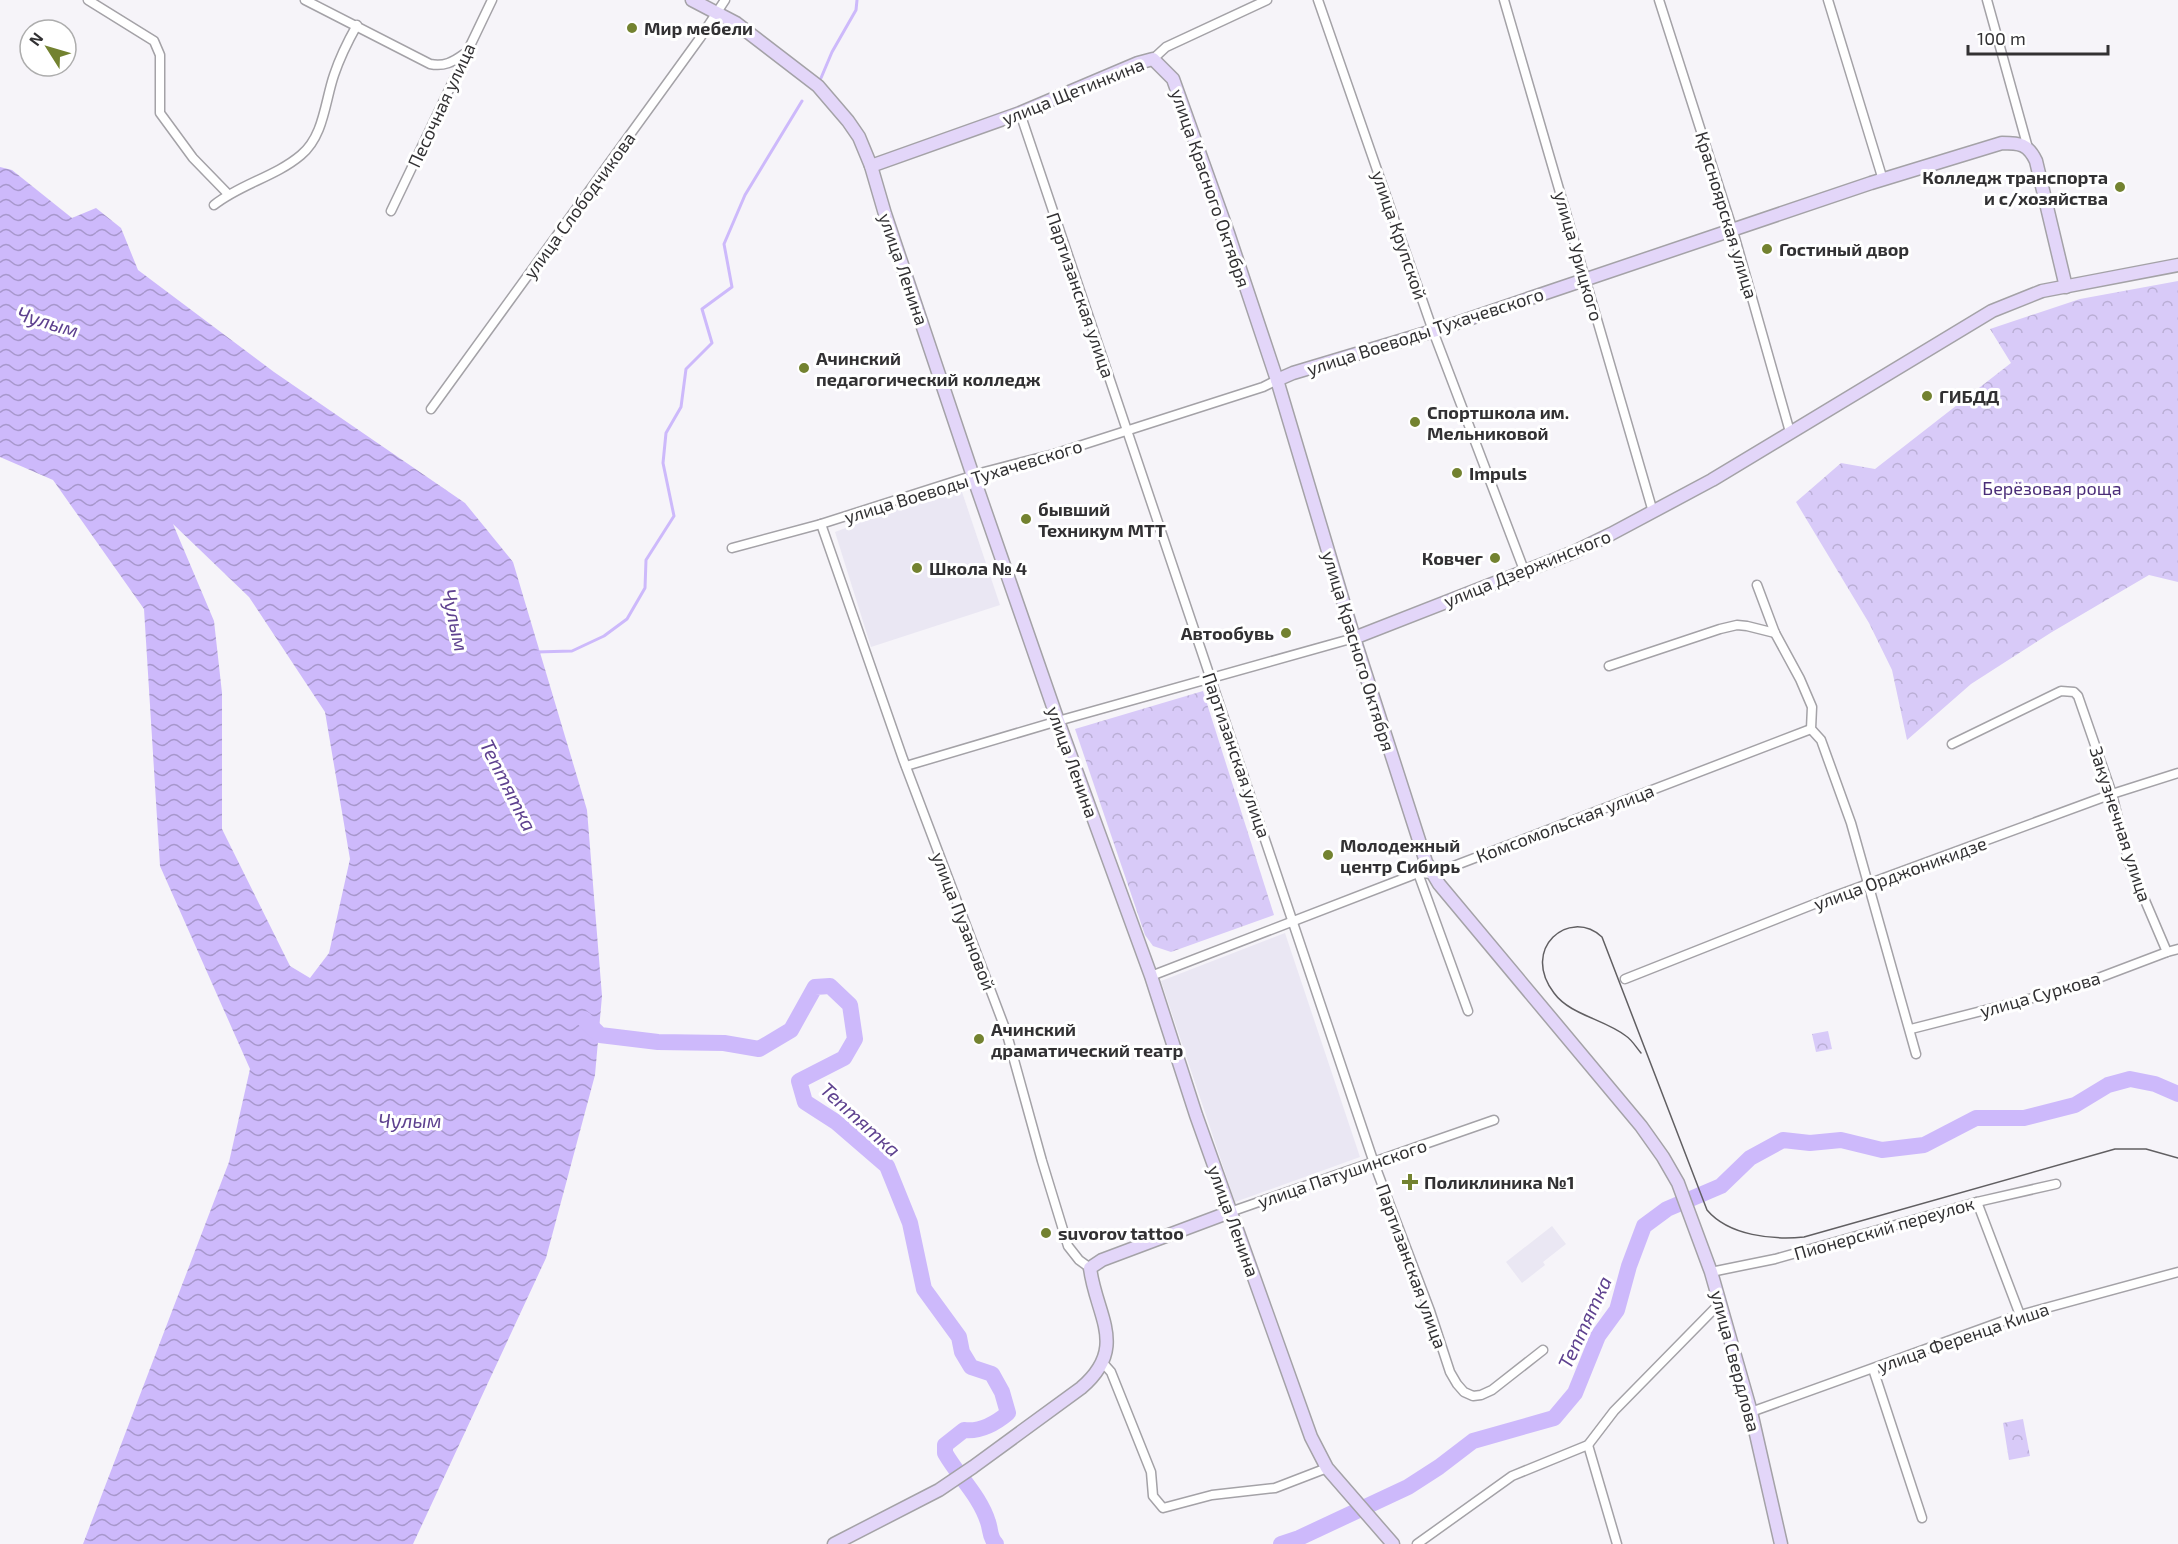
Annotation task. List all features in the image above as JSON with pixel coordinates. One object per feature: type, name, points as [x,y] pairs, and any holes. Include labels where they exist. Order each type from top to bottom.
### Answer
[{"type":"main road","name":"улица Ленина","points":[[692,0],[719,12],[754,35],[818,86],[859,137],[871,166],[973,476],[1058,721],[1151,976],[1196,1115],[1311,1437],[1328,1468],[1393,1544]]},
{"type":"main road","name":"улица Щетинкина","points":[[871,166],[1020,113],[1138,63],[1153,59]]},
{"type":"main road","name":"улица Красного Октября","points":[[1153,59],[1173,79],[1277,380],[1354,638],[1426,862],[1433,874],[1641,1126],[1663,1157],[1677,1183]]},
{"type":"main road","name":"улица Воеводы Тухачевского","points":[[1277,380],[1293,373],[1433,331],[1883,180],[2002,143],[2021,143],[2028,148]]},
{"type":"main road","points":[[2028,148],[2039,171],[2066,288]]},
{"type":"main road","name":"улица Дзержинского","points":[[1354,638],[1574,552],[1653,512],[1712,480],[1992,311],[2042,291],[2178,265]]},
{"type":"main road","name":"улица Свердлова","points":[[1677,1183],[1720,1302],[1751,1412],[1781,1544]]},
{"type":"main road","name":"улица Патушинского","points":[[1090,1268],[1102,1260],[1230,1212]]},
{"type":"main road","points":[[834,1544],[939,1490],[1081,1388],[1097,1373],[1106,1352],[1106,1329],[1090,1268]]},
{"type":"street","points":[[88,0],[154,41],[160,56],[160,113],[194,158],[228,194]]},
{"type":"street","points":[[305,0],[430,64],[450,63],[465,54]]},
{"type":"street","name":"Песочная улица","points":[[391,211],[492,0]]},
{"type":"street","name":"улица Слободчикова","points":[[431,409],[719,12],[725,0]]},
{"type":"street","name":"улица Щетинкина","points":[[1153,59],[1166,47],[1267,0]]},
{"type":"street","name":"улица Крупской","points":[[1318,0],[1433,331],[1524,570]]},
{"type":"street","name":"улица Урицкого","points":[[1504,0],[1653,512]]},
{"type":"street","name":"Красноярская улица","points":[[1659,0],[1733,231],[1791,432]]},
{"type":"street","points":[[1828,0],[1883,180]]},
{"type":"street","points":[[1987,0],[2028,148]]},
{"type":"street","points":[[214,205],[228,194],[280,171],[308,148],[319,126],[341,54],[357,25]]},
{"type":"street","name":"Партизанская улица","points":[[1020,113],[1374,1163],[1430,1311],[1450,1372],[1464,1392],[1473,1396],[1481,1395],[1492,1390],[1543,1350]]},
{"type":"street","name":"улица Воеводы Тухачевского","points":[[732,548],[821,524],[973,476],[1128,432],[1263,387],[1277,380]]},
{"type":"street","name":"улица Пузановой","points":[[821,524],[906,766],[1006,1031],[1068,1246],[1079,1260],[1090,1268]]},
{"type":"street","points":[[1757,585],[1775,633],[1812,707],[1811,729],[1821,740],[1851,823],[1911,1029],[1916,1054]]},
{"type":"street","points":[[1608,666],[1728,627],[1747,626],[1775,633]]},
{"type":"street","name":"улица Дзержинского","points":[[906,766],[1354,638]]},
{"type":"street","name":"Закузнечная улица","points":[[1952,744],[2061,691],[2074,692],[2078,696],[2112,794],[2130,862],[2167,952]]},
{"type":"street","name":"Комсомольская улица","points":[[1151,976],[1418,873],[1433,874],[1811,729]]},
{"type":"street","name":"улица Орджоникидзе","points":[[1625,979],[2112,794],[2178,773]]},
{"type":"street","points":[[1418,873],[1468,1011]]},
{"type":"street","name":"улица Суркова","points":[[1911,1029],[2072,988],[2167,952],[2178,950]]},
{"type":"street","name":"улица Патушинского","points":[[1230,1212],[1494,1120]]},
{"type":"street","name":"Пионерский переулок","points":[[1711,1272],[1786,1256],[1977,1202],[2056,1184]]},
{"type":"street","points":[[1977,1202],[2020,1315]]},
{"type":"street","name":"улица Ференца Киша","points":[[1751,1412],[2020,1315],[2178,1272]]},
{"type":"street","points":[[1417,1544],[1512,1476],[1588,1445],[1614,1411],[1720,1302]]},
{"type":"street","points":[[1103,1363],[1111,1372],[1151,1472],[1154,1496],[1163,1508],[1212,1495],[1275,1488],[1328,1468]]},
{"type":"street","points":[[1872,1369],[1922,1518]]},
{"type":"street","points":[[1588,1445],[1617,1544]]},
{"type":"shaded area","name":"Школа № 4","points":[[960,486],[1000,605],[871,647],[835,532]]},
{"type":"shaded area","points":[[1285,933],[1360,1157],[1235,1202],[1161,981]]},
{"type":"shaded area","points":[[1552,1226],[1566,1244],[1522,1283],[1506,1262]]},
{"type":"green space","name":"Берёзовая роща","points":[[2178,281],[2178,582],[2149,575],[2052,632],[1971,684],[1907,740],[1892,670],[1869,623],[1796,502],[1841,463],[1875,469],[2011,363],[1990,329],[2080,299]]},
{"type":"green space","points":[[1203,691],[1274,915],[1171,952],[1153,946],[1145,935],[1075,729]]},
{"type":"green space","points":[[1828,1031],[1832,1049],[1816,1052],[1812,1034]]},
{"type":"green space","points":[[2023,1419],[2030,1456],[2009,1460],[2003,1423]]},
{"type":"water","name":"Чулым","points":[[0,167],[12,170],[72,218],[96,208],[121,228],[138,270],[274,372],[465,503],[513,562],[587,810],[602,996],[595,1075],[546,1258],[413,1544],[83,1544],[229,1162],[250,1069],[160,866],[144,609],[53,480],[0,457]],"holes":[[[173,524],[249,597],[325,712],[350,859],[329,953],[310,978],[290,966],[222,829],[222,693],[214,621]]]},
{"type":"waterway","points":[[821,78],[832,52],[856,10],[857,0]]},
{"type":"waterway","points":[[536,652],[572,651],[604,636],[627,619],[645,588],[646,560],[674,516],[663,463],[666,433],[681,407],[686,369],[712,343],[702,309],[732,287],[724,244],[745,195],[802,101]]},
{"type":"waterway","name":"Тептятка","points":[[584,1019],[600,1035],[658,1042],[724,1043],[759,1049],[791,1030],[815,987],[830,986],[850,1005],[855,1039],[844,1058],[799,1081],[805,1102],[836,1122],[887,1166],[910,1223],[924,1289],[959,1337],[962,1352],[971,1367],[992,1374],[1002,1392],[1008,1413],[988,1426],[976,1430],[964,1430],[945,1445],[945,1453],[974,1495],[996,1544]]},
{"type":"waterway","name":"Тептятка","points":[[1281,1544],[1299,1538],[1408,1487],[1473,1441],[1554,1418],[1575,1393],[1598,1336],[1617,1310],[1629,1266],[1644,1226],[1667,1209],[1721,1186],[1750,1158],[1783,1140],[1810,1143],[1841,1140],[1882,1150],[1924,1145],[1976,1118],[2024,1118],[2075,1105],[2108,1085],[2130,1079],[2155,1084],[2178,1094]]},
{"type":"tram line","points":[[1641,1053],[1626,1036],[1569,1007],[1554,993],[1545,977],[1543,961],[1546,948],[1553,937],[1563,930],[1576,927],[1589,929],[1602,937],[1707,1210],[1727,1226],[1765,1237],[1804,1237],[2115,1149],[2146,1149],[2178,1158]]},
{"type":"place","name":"Мир мебели","points":[[632,28]]},
{"type":"place","name":"Колледж транспорта и с/хозяйства","points":[[2120,187]]},
{"type":"place","name":"Гостиный двор","points":[[1767,249]]},
{"type":"place","name":"Ачинский педагогический колледж","points":[[804,368]]},
{"type":"place","name":"ГИБДД","points":[[1927,396]]},
{"type":"place","name":"Спортшкола им. Мельниковой","points":[[1415,422]]},
{"type":"place","name":"Impuls","points":[[1457,473]]},
{"type":"place","name":"бывший Техникум МТТ","points":[[1026,519]]},
{"type":"place","name":"Ковчег","points":[[1495,558]]},
{"type":"place","name":"Школа № 4","points":[[917,568]]},
{"type":"place","name":"Автообувь","points":[[1286,633]]},
{"type":"place","name":"Молодежный центр Сибирь","points":[[1328,855]]},
{"type":"place","name":"Ачинский драматический театр","points":[[979,1039]]},
{"type":"place","name":"Поликлиника №1","points":[[1410,1182]]},
{"type":"place","name":"suvorov tattoo","points":[[1046,1233]]}]
